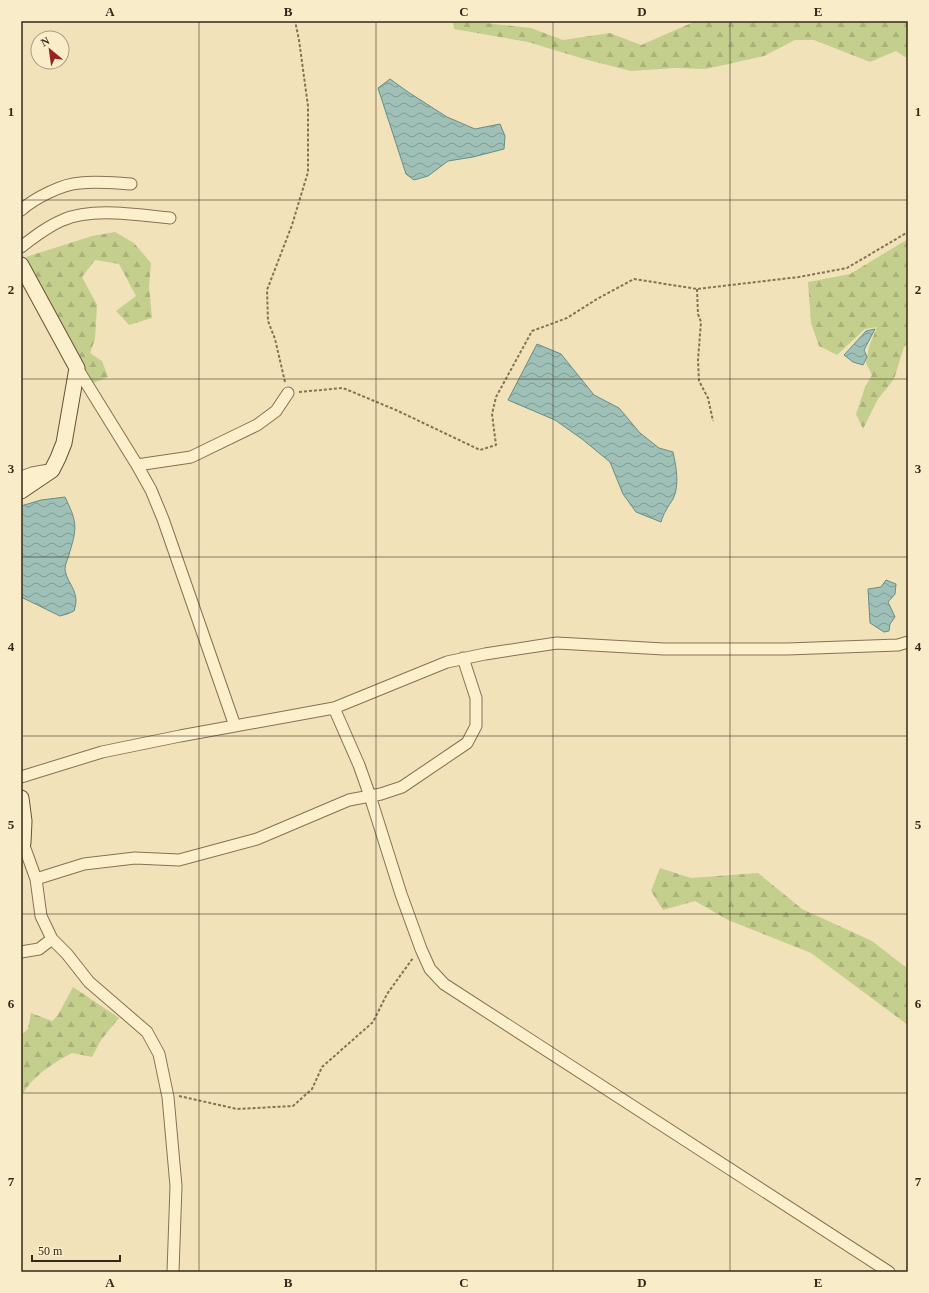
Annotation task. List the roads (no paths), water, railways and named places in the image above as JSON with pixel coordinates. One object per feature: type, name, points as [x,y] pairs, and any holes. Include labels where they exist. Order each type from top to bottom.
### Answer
[{"type":"street","points":[[21,210],[29,203],[54,190],[79,182],[130,184]]},
{"type":"street","points":[[21,246],[40,232],[63,219],[87,214],[105,212],[170,218]]},
{"type":"street","points":[[21,265],[76,368],[151,490],[235,726]]},
{"type":"street","points":[[21,490],[52,470],[64,443],[76,368]]},
{"type":"street","points":[[137,465],[192,457],[257,425],[276,411],[288,393]]},
{"type":"street","points":[[21,477],[32,473],[52,470]]},
{"type":"street","points":[[21,777],[102,752],[334,708],[447,662],[463,658],[556,644],[664,649],[787,650],[898,645],[908,642]]},
{"type":"street","points":[[36,879],[84,864],[135,858],[179,860],[257,839],[349,800],[370,796],[402,786],[467,743],[476,726],[476,698],[463,658]]},
{"type":"street","points":[[334,708],[359,765],[401,894],[421,949],[430,969],[444,984],[889,1272]]},
{"type":"street","points":[[21,798],[24,821],[22,843],[36,879],[41,916],[52,939],[67,954],[89,982],[147,1032],[159,1054],[168,1097],[176,1186],[173,1272]]},
{"type":"street","points":[[21,952],[39,949],[52,939]]},
{"type":"water","points":[[390,79],[447,117],[475,129],[500,124],[505,136],[504,149],[473,157],[448,161],[428,176],[414,180],[406,174],[378,88]]},
{"type":"water","points":[[875,329],[864,350],[867,357],[863,365],[853,362],[844,355],[866,331]]},
{"type":"water","points":[[537,344],[561,354],[594,395],[619,408],[640,433],[659,448],[673,452],[677,476],[675,494],[661,522],[636,512],[623,494],[610,462],[582,439],[555,420],[508,400]]},
{"type":"water","points":[[65,497],[74,518],[75,529],[73,542],[65,569],[68,580],[75,593],[76,604],[74,611],[60,616],[21,597],[21,506],[41,500]]},
{"type":"water","points":[[886,580],[896,584],[895,594],[888,602],[895,617],[890,624],[889,631],[884,632],[870,623],[868,589],[881,587]]}]
